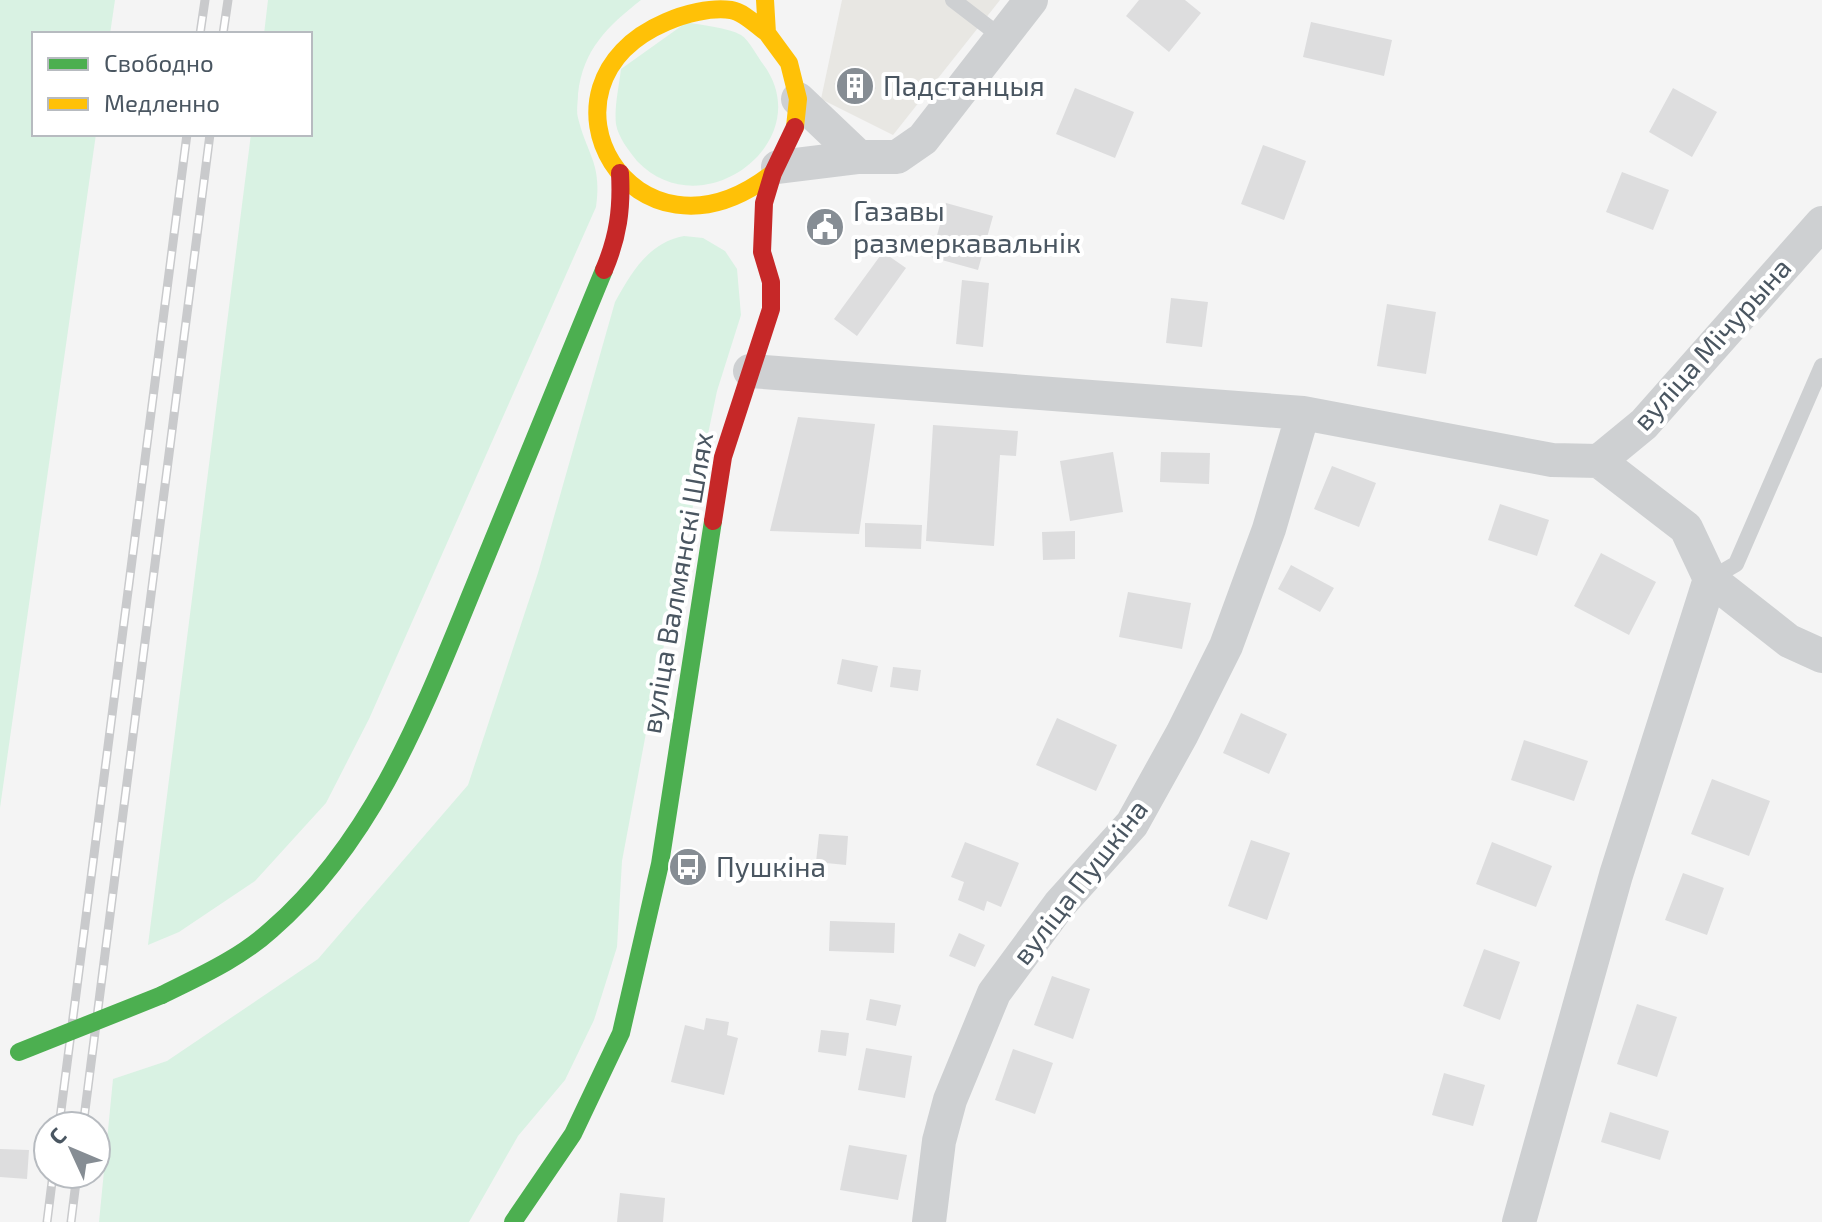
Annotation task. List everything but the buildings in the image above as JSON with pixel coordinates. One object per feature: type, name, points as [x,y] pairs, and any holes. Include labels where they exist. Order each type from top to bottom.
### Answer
[{"type":"main road","points":[[765,0],[767,33]]},
{"type":"main road","points":[[767,33],[732,10],[693,2],[662,9],[637,22],[616,42],[602,67],[595,94],[596,123],[604,150],[620,173],[645,193],[675,206],[702,207],[729,202],[752,190],[775,170]]},
{"type":"main road","name":"вуліца Валмянскі Шлях","points":[[513,1222],[573,1134],[621,1033],[660,864],[723,457],[771,309],[771,282],[762,252],[764,203],[775,170],[792,140],[798,99],[789,63],[767,33]]},
{"type":"main road","points":[[0,1060],[162,995],[224,963],[271,931],[329,871],[374,809],[412,736],[617,239],[622,204],[620,173]]},
{"type":"main road","points":[[617,239],[642,219],[675,206]]},
{"type":"main road","points":[[702,207],[728,220]]},
{"type":"main road","points":[[745,235],[762,252]]},
{"type":"street","points":[[775,170],[859,157],[897,157],[923,139],[1031,0]]},
{"type":"street","points":[[798,99],[859,157]]},
{"type":"street","name":"вуліца Мічурына","points":[[1599,461],[1644,424],[1822,223]]},
{"type":"street","points":[[750,371],[1303,413],[1552,460],[1599,461],[1686,528],[1710,579],[1789,641],[1822,656]]},
{"type":"street","name":"вуліца Пушкіна","points":[[929,1222],[939,1141],[950,1100],[994,993],[1059,905],[1132,824],[1182,734],[1226,646],[1269,529],[1303,413]]},
{"type":"street","points":[[1519,1222],[1616,875],[1710,579]]},
{"type":"lane","points":[[953,0],[1000,36]]},
{"type":"lane","points":[[1710,579],[1736,564],[1822,366]]},
{"type":"shaded area","points":[[842,0],[1000,0],[893,135],[821,99]]},
{"type":"green space","points":[[0,0],[115,0],[110,32],[32,32],[32,136],[96,136],[0,808]]},
{"type":"green space","points":[[268,0],[641,0],[599,40],[591,51],[581,78],[577,115],[596,170],[596,207],[369,719],[326,803],[255,881],[179,932],[148,945],[251,136],[312,136],[312,32],[264,32]]},
{"type":"green space","points":[[687,22],[729,30],[744,37],[763,64],[777,93],[777,121],[766,146],[746,167],[721,181],[693,186],[664,180],[637,161],[621,139],[616,118],[621,69]]},
{"type":"green space","points":[[684,236],[703,238],[725,251],[737,269],[741,315],[717,391],[649,717],[622,861],[617,947],[594,1020],[565,1080],[518,1136],[469,1222],[99,1222],[102,1190],[112,1190],[110,1110],[113,1079],[167,1061],[318,959],[468,785],[538,573],[615,302],[642,260],[671,240]]},
{"type":"railway","points":[[200,32],[205,0]]},
{"type":"railway","points":[[223,32],[228,0]]},
{"type":"railway","points":[[61,1110],[187,136]]},
{"type":"railway","points":[[85,1110],[210,136]]},
{"type":"railway","points":[[47,1222],[51,1190]]},
{"type":"railway","points":[[71,1222],[75,1190]]},
{"type":"traffic: fast","points":[[162,995],[232,958],[271,930],[309,892],[371,808],[397,762],[442,665],[604,270]]},
{"type":"traffic: fast","points":[[513,1222],[573,1134],[621,1033],[660,864],[713,521]]},
{"type":"traffic: fast","points":[[19,1052],[162,995]]},
{"type":"traffic: slow","points":[[765,0],[767,33],[789,63],[798,99],[795,127]]},
{"type":"traffic: slow","points":[[767,33],[745,16],[731,10],[698,12],[666,22],[623,51],[601,88],[598,126],[612,162],[639,190],[677,205],[722,201],[773,173]]},
{"type":"traffic: jam","points":[[713,521],[723,457],[771,309],[771,282],[762,252],[764,203],[773,173],[795,127]]},
{"type":"traffic: jam","points":[[604,270],[618,223],[620,173]]},
{"type":"place","name":"Падстанцыя","points":[[855,86]]},
{"type":"place","name":"Газавы размеркавальнік","points":[[825,227]]},
{"type":"place","name":"Пушкіна","points":[[688,867]]}]
